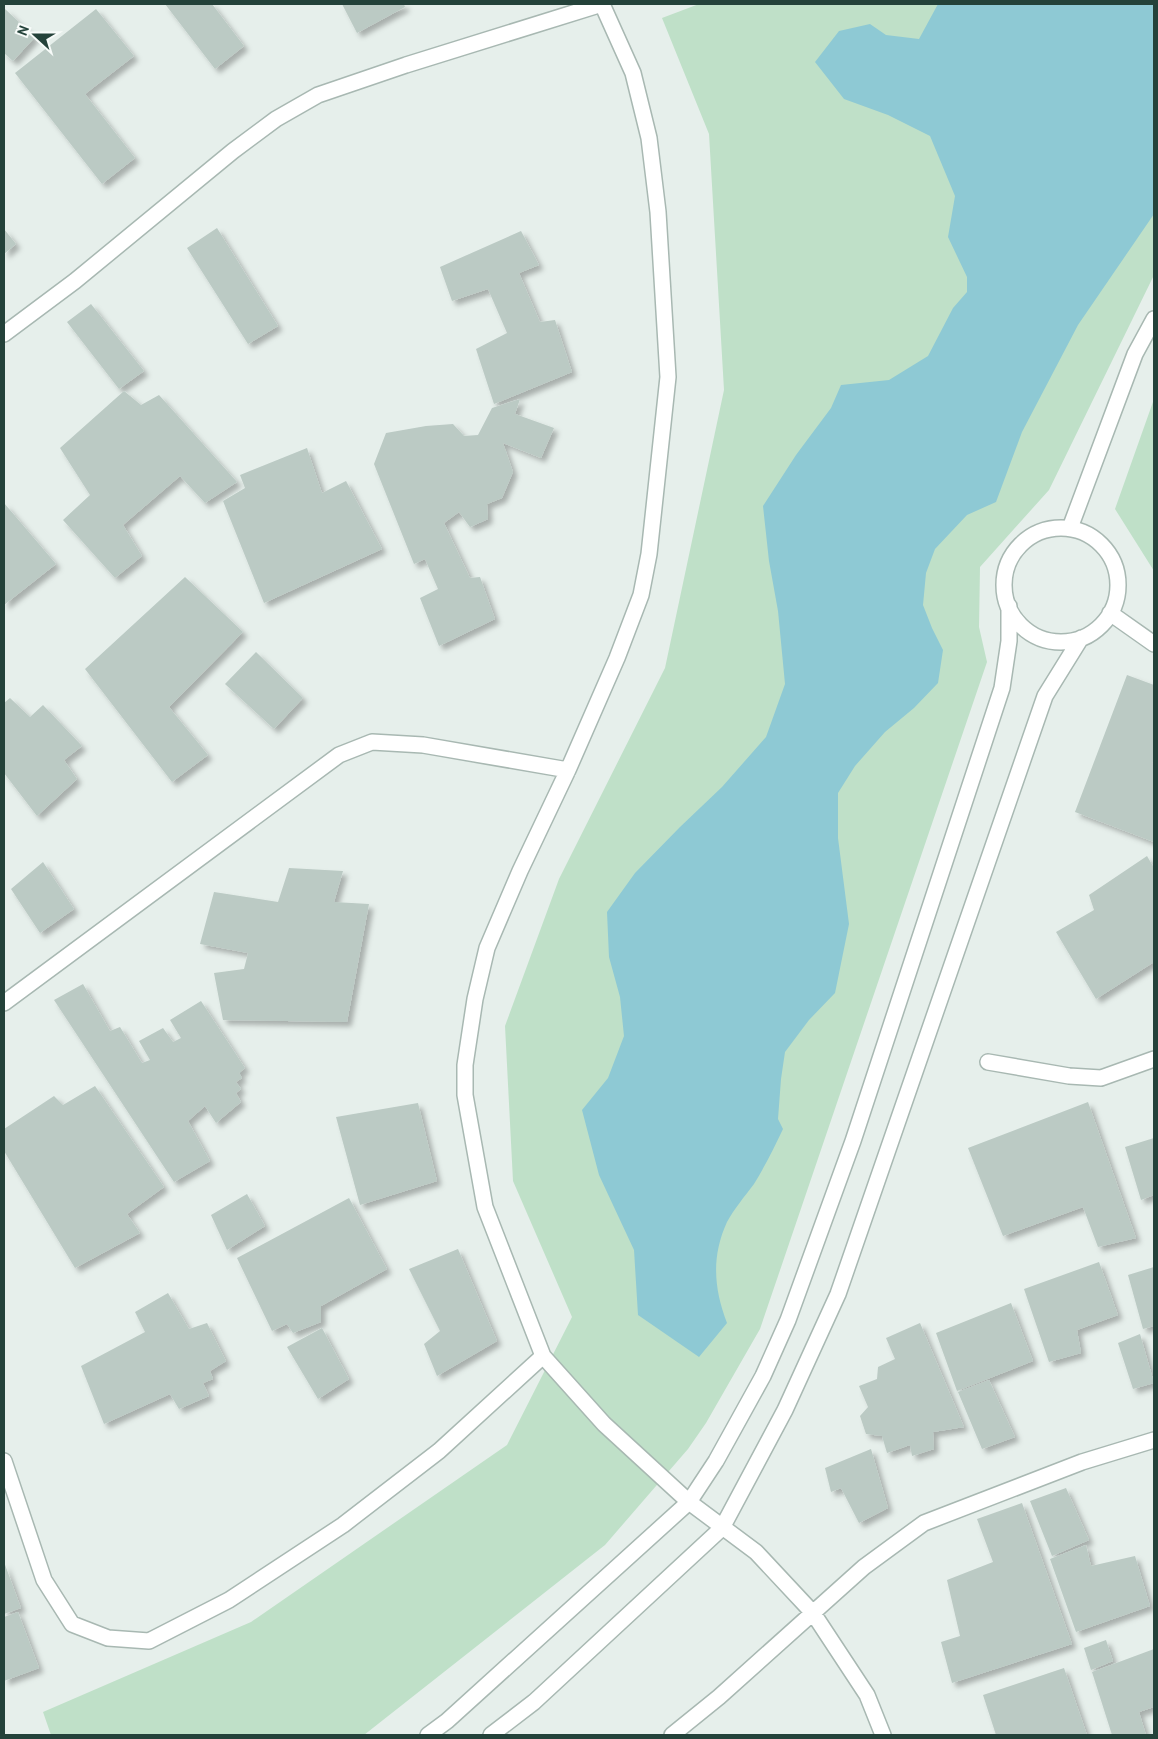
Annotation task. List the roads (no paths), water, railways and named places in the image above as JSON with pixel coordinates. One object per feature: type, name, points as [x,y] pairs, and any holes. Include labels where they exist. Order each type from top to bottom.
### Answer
[{"type":"street","points":[[4,334],[89,269],[233,151],[276,119],[318,95],[416,62],[602,4],[633,73],[649,138],[658,212],[668,377],[649,554],[641,595],[617,658],[487,948],[475,999],[465,1065],[465,1095],[484,1207],[543,1356],[604,1424],[689,1502],[756,1552],[813,1613],[866,1695],[883,1735]]},
{"type":"street","points":[[1070,528],[1135,354],[1154,319]]},
{"type":"street","points":[[1052,528],[1070,528],[1087,534],[1102,545],[1112,560],[1117,577],[1116,596],[1110,613],[1098,628],[1081,638],[1062,642],[1042,639],[1025,630],[1012,615],[1009,606],[1005,597],[1004,577],[1009,560],[1020,545],[1034,534],[1052,528]]},
{"type":"street","points":[[428,1735],[447,1722],[689,1502],[716,1461],[763,1376],[785,1328],[853,1141],[1002,688],[1009,641],[1009,606]]},
{"type":"street","points":[[1110,613],[1154,644]]},
{"type":"street","points":[[491,1735],[534,1702],[722,1528],[785,1410],[838,1294],[1045,696],[1081,638]]},
{"type":"street","points":[[4,1003],[339,755],[372,742],[423,745],[568,770]]},
{"type":"street","points":[[988,1062],[1069,1076],[1101,1078],[1154,1059]]},
{"type":"street","points":[[4,1461],[44,1580],[72,1624],[108,1638],[148,1641],[229,1600],[343,1525],[438,1451],[543,1356]]},
{"type":"street","points":[[672,1735],[719,1697],[864,1567],[924,1523],[1082,1462],[1154,1440]]},
{"type":"water","points":[[938,4],[1154,4],[1154,214],[1078,325],[1022,432],[996,502],[967,515],[935,549],[926,573],[923,605],[943,650],[938,683],[914,708],[885,732],[855,766],[838,793],[838,838],[849,924],[835,993],[809,1020],[785,1052],[778,1119],[783,1129],[754,1184],[730,1217],[722,1235],[718,1248],[716,1273],[719,1298],[727,1323],[699,1357],[638,1315],[634,1250],[599,1175],[582,1110],[608,1078],[624,1036],[620,997],[609,957],[607,912],[635,873],[722,787],[766,737],[785,684],[778,611],[769,561],[763,506],[796,455],[831,408],[841,385],[889,380],[928,356],[953,308],[967,292],[967,277],[948,237],[955,196],[930,136],[888,115],[844,99],[815,62],[839,31],[870,24],[886,35],[919,39]]}]
